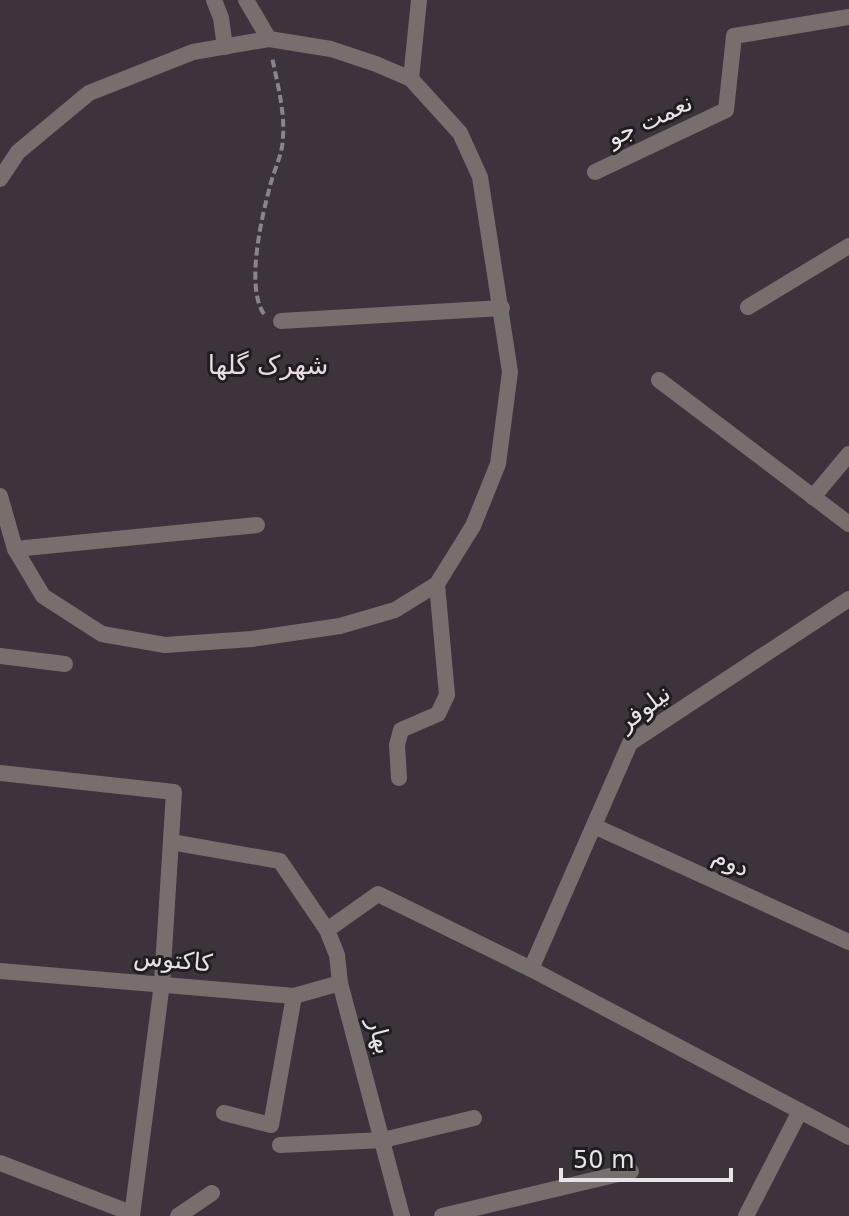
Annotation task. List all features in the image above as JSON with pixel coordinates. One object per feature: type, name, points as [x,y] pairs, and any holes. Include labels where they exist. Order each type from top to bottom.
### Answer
[{"type":"street","points":[[214,0],[221,18],[225,47]]},
{"type":"street","points":[[246,0],[269,39]]},
{"type":"street","points":[[411,79],[419,0]]},
{"type":"street","name":"نعمت جو","points":[[595,172],[726,110],[734,36],[849,17]]},
{"type":"street","points":[[0,179],[18,152],[89,93],[193,52],[269,39],[331,49],[411,79],[460,133],[480,177],[510,372],[498,464],[473,526],[437,584],[395,610],[340,626],[252,639],[165,645],[102,634],[43,596],[15,549],[0,496]]},
{"type":"street","points":[[748,307],[849,246]]},
{"type":"street","points":[[281,321],[502,308]]},
{"type":"street","points":[[659,380],[849,524]]},
{"type":"street","points":[[813,497],[849,454]]},
{"type":"street","points":[[15,549],[257,525]]},
{"type":"street","points":[[399,778],[397,745],[401,730],[438,714],[447,695],[437,584]]},
{"type":"street","name":"نیلوفر","points":[[531,969],[630,743],[849,599]]},
{"type":"street","points":[[0,656],[65,664]]},
{"type":"street","points":[[0,773],[174,792],[162,983],[131,1214],[0,1163]]},
{"type":"street","name":"دوم","points":[[594,826],[849,942]]},
{"type":"street","name":"بهار","points":[[171,842],[280,861],[327,930],[337,955],[340,983],[402,1216]]},
{"type":"street","points":[[327,930],[378,894],[531,969],[849,1137]]},
{"type":"street","name":"کاکتوس","points":[[0,971],[294,996],[340,983]]},
{"type":"street","points":[[224,1113],[271,1125],[294,996]]},
{"type":"street","points":[[746,1216],[800,1111]]},
{"type":"street","points":[[280,1145],[383,1140],[474,1118]]},
{"type":"street","points":[[442,1216],[631,1171]]},
{"type":"street","points":[[178,1216],[212,1193]]},
{"type":"path","points":[[269,39],[284,138],[258,247],[256,287],[261,311],[281,321]]},
{"type":"district","name":"شهرک گلها","points":[[268,365]]}]
